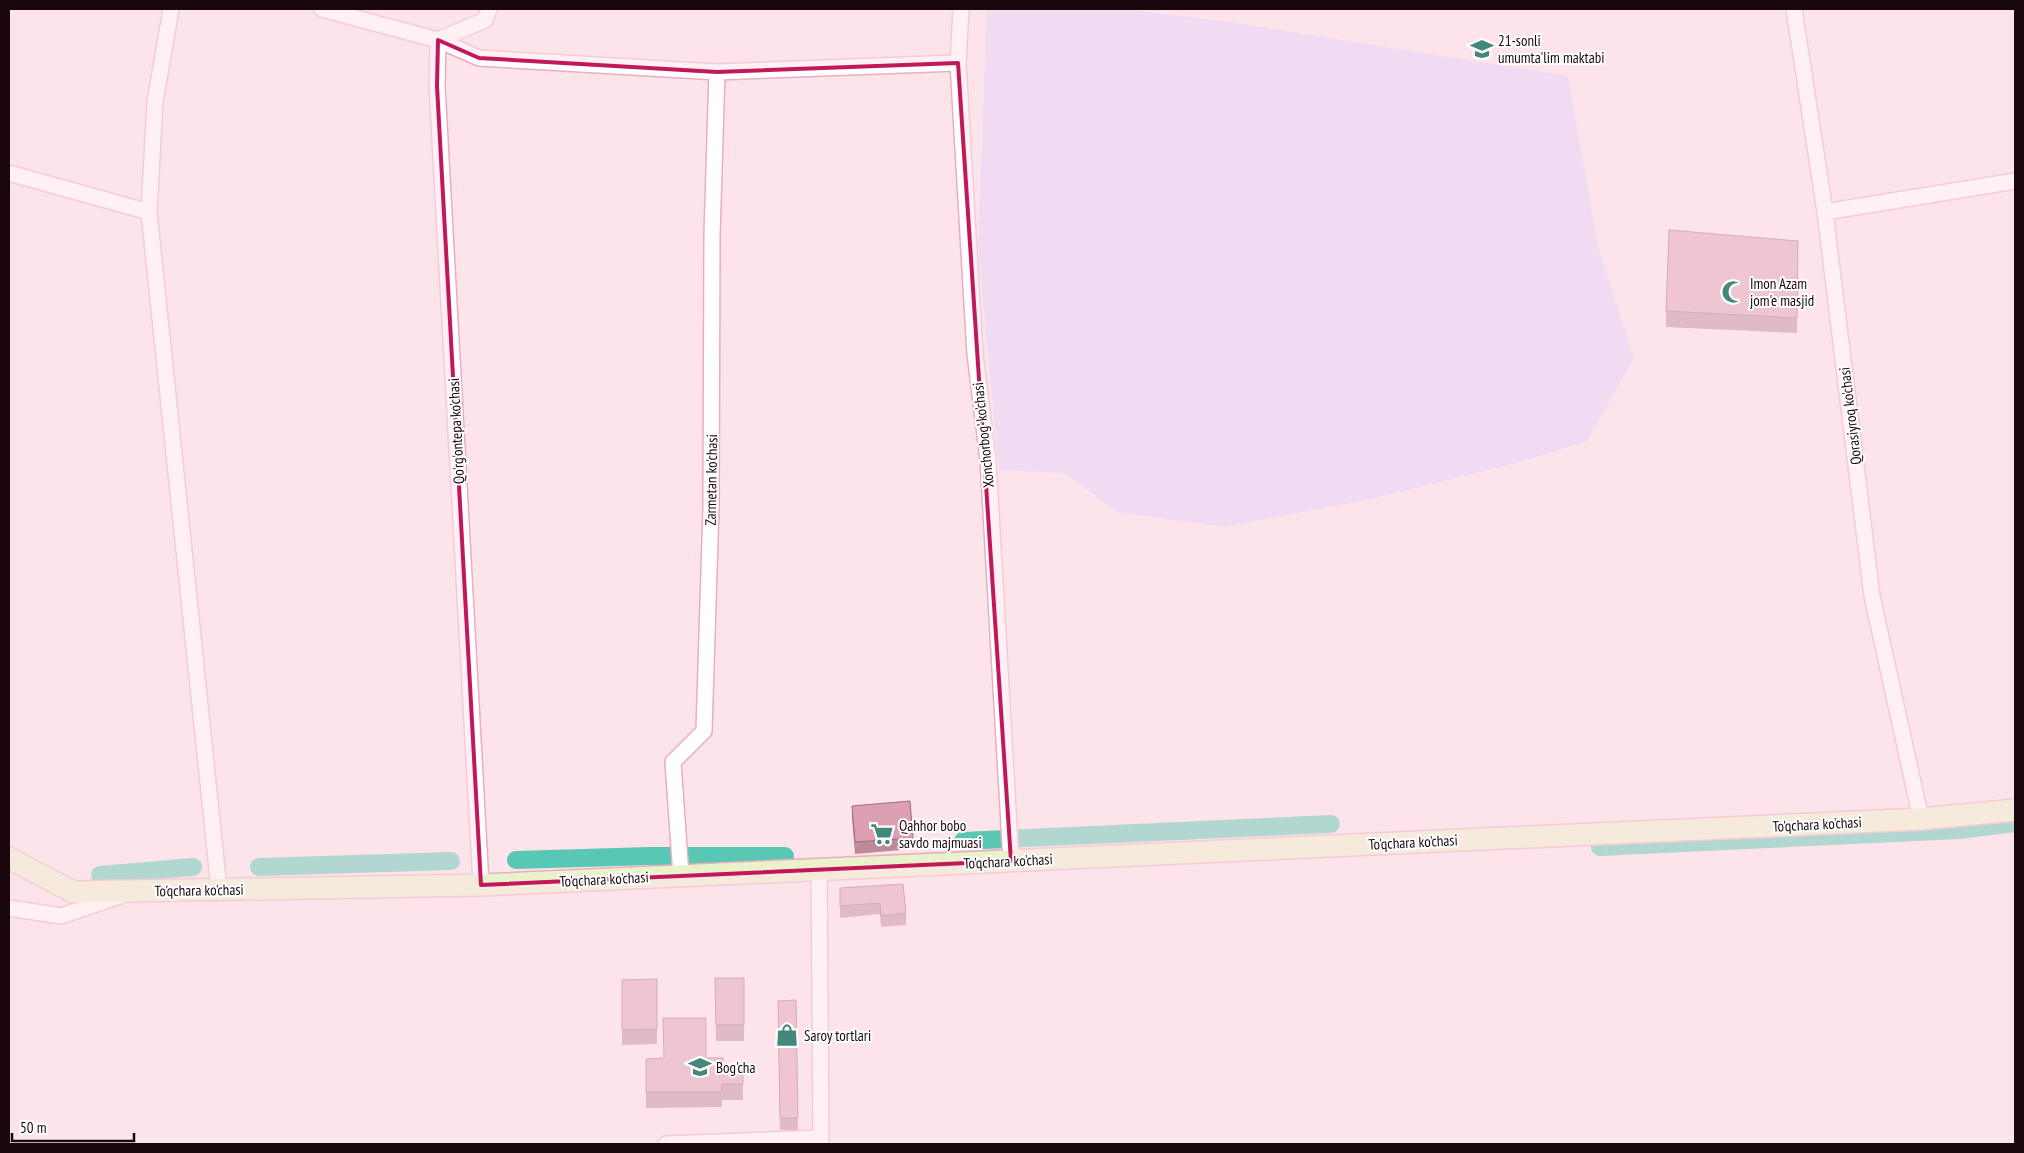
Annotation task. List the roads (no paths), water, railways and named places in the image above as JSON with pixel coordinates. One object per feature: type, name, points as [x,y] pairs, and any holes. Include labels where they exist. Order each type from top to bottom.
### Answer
[{"type":"street","points":[[171,9],[155,102],[149,212],[219,889]]},
{"type":"street","points":[[322,9],[438,40],[479,58],[717,72],[958,62]]},
{"type":"street","points":[[438,40],[485,20],[488,9]]},
{"type":"street","name":"Xonchorbog' ko'chasi","points":[[961,9],[958,62],[975,354],[988,460],[1011,860]]},
{"type":"street","name":"Qorasiyroq ko'chasi","points":[[1794,9],[1825,212],[1872,596],[1921,820]]},
{"type":"street","name":"Qo'rg'ontepa ko'chasi","points":[[438,40],[438,96],[481,885]]},
{"type":"street","name":"Zarmetan ko'chasi","points":[[681,876],[673,762],[704,731],[711,507],[712,235],[717,72]]},
{"type":"street","points":[[9,173],[149,212]]},
{"type":"street","points":[[1825,212],[2015,181]]},
{"type":"street","name":"To'qchara ko'chasi","points":[[9,858],[73,892],[481,885],[1921,820],[2015,810]]},
{"type":"street","points":[[666,1144],[821,1141],[819,869]]},
{"type":"street","points":[[9,908],[61,916],[136,891]]},
{"type":"waterway","points":[[1600,847],[1959,830],[2015,823]]},
{"type":"waterway","points":[[963,841],[1331,824]]},
{"type":"waterway","points":[[516,860],[650,856],[785,856]]},
{"type":"waterway","points":[[259,867],[451,861]]},
{"type":"waterway","points":[[100,875],[193,867]]},
{"type":"place","name":"21-sonli umumta'lim maktabi","points":[[1482,49]]},
{"type":"place","name":"Imon Azam jom'e masjid","points":[[1733,292]]},
{"type":"place","name":"Qahhor bobo savdo majmuasi","points":[[882,834]]},
{"type":"place","name":"Saroy tortlari","points":[[787,1035]]},
{"type":"place","name":"Bog'cha","points":[[700,1067]]}]
